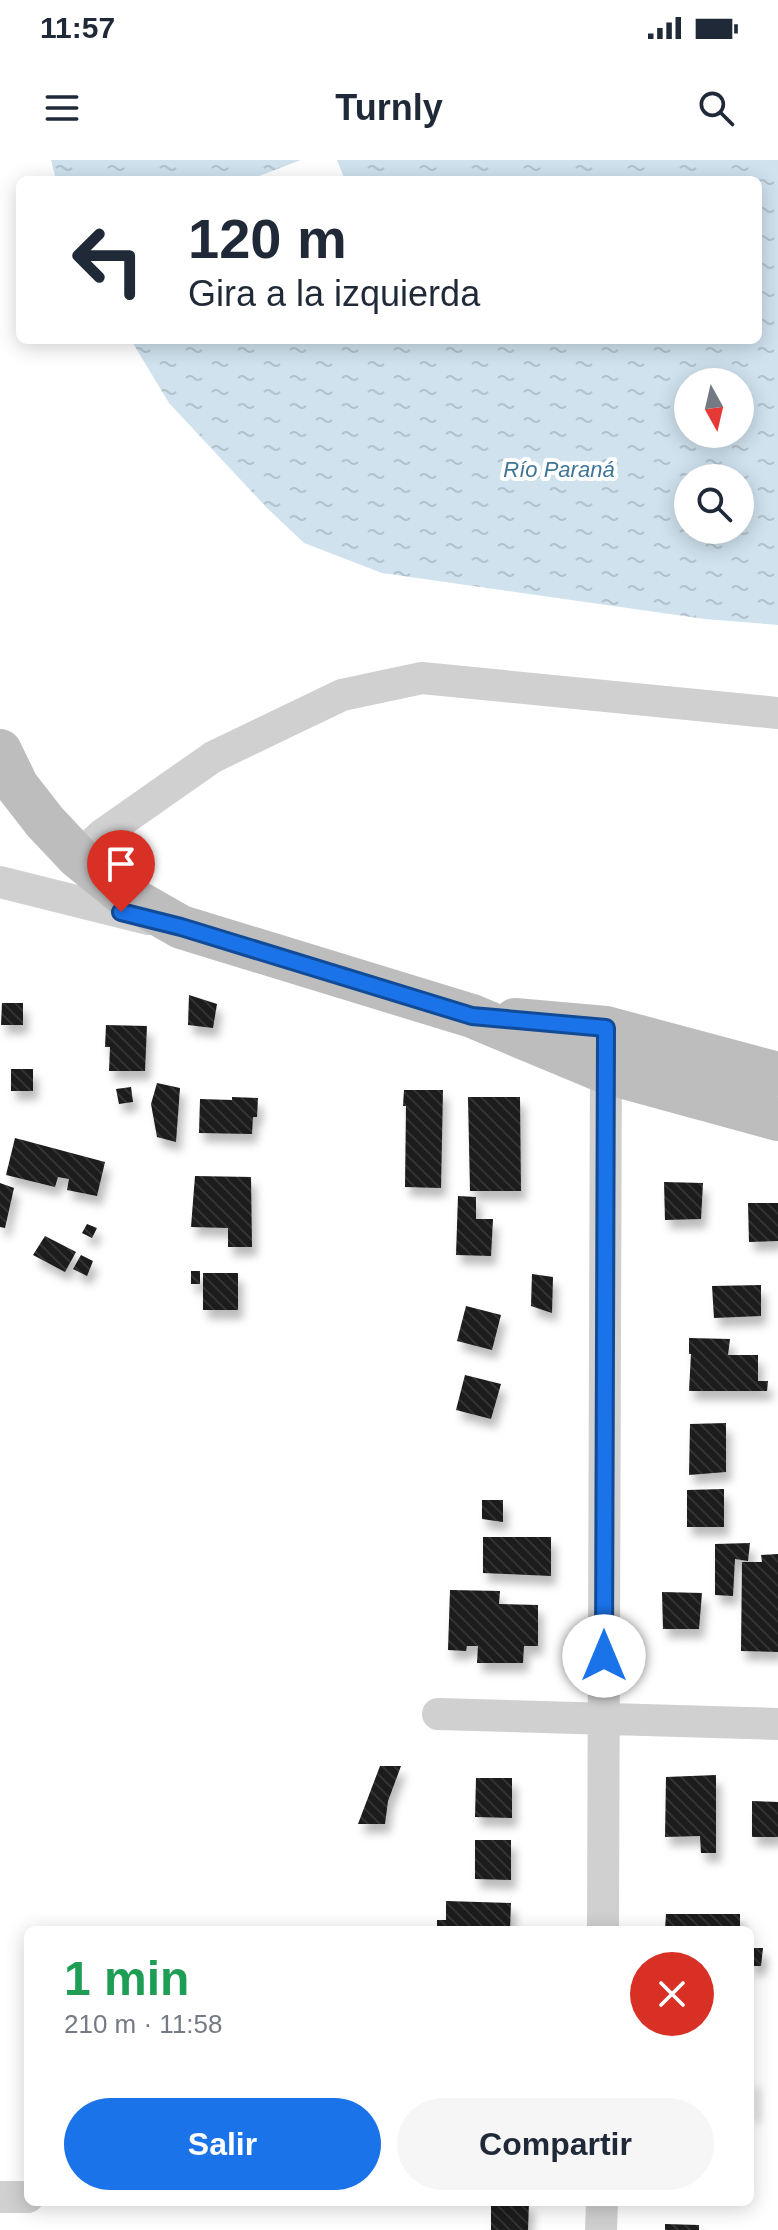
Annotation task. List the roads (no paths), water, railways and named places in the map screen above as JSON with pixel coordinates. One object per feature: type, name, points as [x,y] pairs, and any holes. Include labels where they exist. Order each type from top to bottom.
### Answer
[{"type":"main road","points":[[0,751],[17,786],[78,857],[125,895],[181,927],[472,1016],[606,1072],[778,1119]]},
{"type":"main road","points":[[472,1016],[606,1028],[778,1074]]},
{"type":"street","points":[[78,857],[103,834],[213,757],[342,695],[422,678],[778,713]]},
{"type":"street","points":[[0,882],[181,927]]},
{"type":"street","points":[[603,1926],[606,1028]]},
{"type":"street","points":[[438,1714],[778,1724]]},
{"type":"street","points":[[0,2197],[24,2197]]},
{"type":"street","points":[[601,2230],[602,2206]]},
{"type":"water","name":"Río Paraná","points":[[51,160],[778,160],[778,625],[705,619],[382,573],[304,543],[169,403],[133,344],[762,344],[762,176],[55,176]]}]
